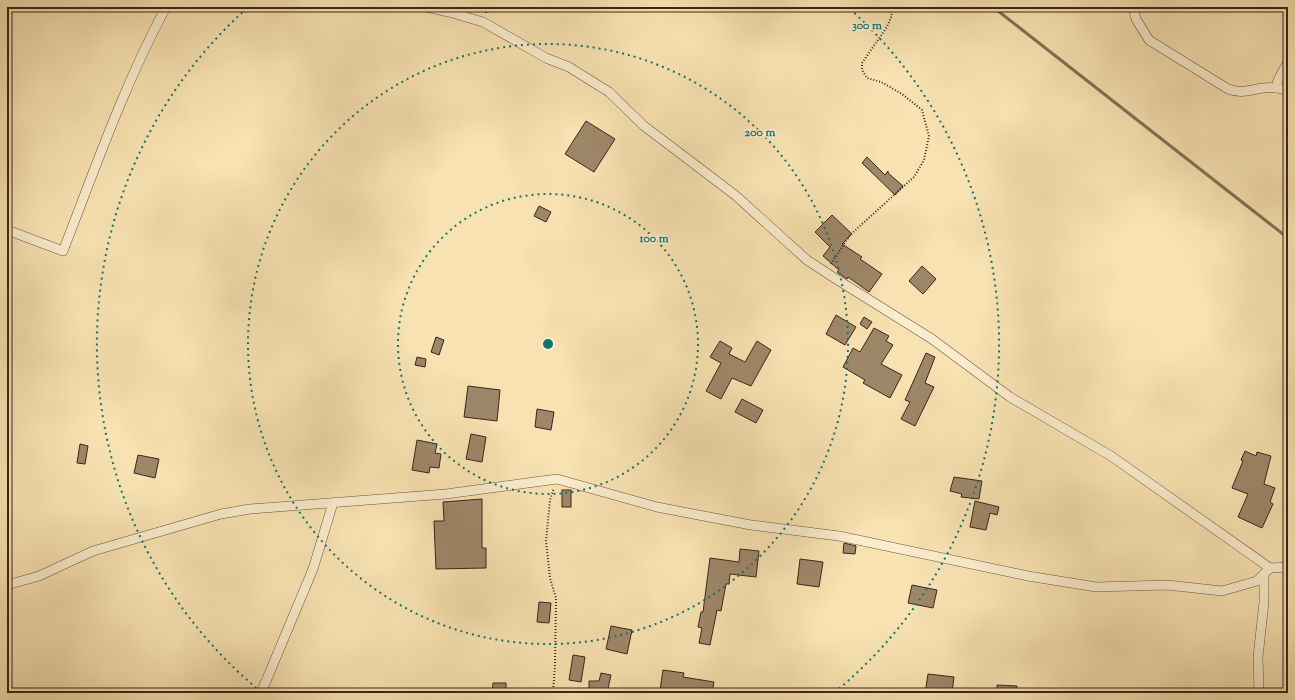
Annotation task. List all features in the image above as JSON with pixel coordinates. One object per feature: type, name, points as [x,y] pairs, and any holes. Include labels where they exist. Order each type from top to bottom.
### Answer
[{"type":"street","points":[[7,230],[63,251],[104,145],[142,54],[166,7]]},
{"type":"street","points":[[426,7],[483,22],[546,58],[569,67],[609,92],[644,126],[735,195],[807,260],[932,339],[1010,397],[1111,456],[1267,571]]},
{"type":"street","points":[[1133,7],[1136,19],[1149,40],[1228,89],[1236,92],[1264,88],[1276,88],[1288,91]]},
{"type":"street","points":[[1276,88],[1278,80],[1288,62]]},
{"type":"street","points":[[7,586],[39,576],[93,551],[221,514],[250,509],[446,494],[557,479],[657,507],[751,525],[839,536],[1028,576],[1096,587],[1167,585],[1222,591],[1257,581],[1267,571],[1288,567]]},
{"type":"street","points":[[261,693],[313,569],[332,503]]},
{"type":"street","points":[[1259,693],[1258,657],[1267,571]]},
{"type":"path","points":[[826,272],[850,235],[914,177],[924,160],[929,136],[922,110],[902,94],[881,82],[867,78],[862,70],[862,63],[887,27],[892,15],[887,7]]},
{"type":"path","points":[[553,693],[556,598],[550,578],[546,542],[550,500],[557,479]]},
{"type":"building","points":[[586,121],[615,139],[594,172],[565,154]]},
{"type":"building","points":[[867,157],[885,175],[888,171],[888,173],[903,186],[895,195],[862,163]]},
{"type":"building","points":[[539,206],[551,212],[546,222],[534,216]]},
{"type":"building","points":[[832,215],[852,234],[842,244],[862,257],[860,259],[882,274],[869,292],[848,277],[847,279],[837,272],[839,270],[823,256],[830,247],[815,232]]},
{"type":"building","points":[[922,266],[936,279],[923,294],[909,281]]},
{"type":"building","points":[[836,315],[856,327],[845,345],[826,334]]},
{"type":"building","points":[[864,317],[872,322],[867,329],[860,324]]},
{"type":"building","points":[[874,328],[889,336],[886,341],[893,345],[881,364],[902,375],[890,398],[863,383],[865,380],[843,367],[853,348],[860,352]]},
{"type":"building","points":[[436,337],[444,340],[439,355],[431,352]]},
{"type":"building","points":[[720,341],[732,348],[729,354],[745,362],[757,341],[771,350],[751,386],[732,378],[721,399],[706,391],[721,363],[710,357]]},
{"type":"building","points":[[926,353],[935,357],[925,383],[934,387],[915,426],[901,419],[910,402],[905,400]]},
{"type":"building","points":[[417,357],[426,359],[425,367],[415,365]]},
{"type":"building","points":[[468,386],[500,390],[497,421],[464,417]]},
{"type":"building","points":[[742,399],[763,410],[756,423],[735,412]]},
{"type":"building","points":[[537,409],[554,412],[551,430],[535,427]]},
{"type":"building","points":[[471,434],[486,437],[482,462],[466,459]]},
{"type":"building","points":[[417,440],[437,444],[435,453],[441,454],[439,468],[430,467],[429,473],[412,470]]},
{"type":"building","points":[[80,444],[88,446],[85,464],[77,463]]},
{"type":"building","points":[[1245,451],[1256,456],[1257,452],[1271,456],[1264,484],[1275,488],[1270,502],[1273,504],[1262,528],[1238,517],[1248,494],[1232,488],[1243,461],[1241,460]]},
{"type":"building","points":[[138,455],[159,459],[155,478],[134,473]]},
{"type":"building","points":[[954,477],[982,481],[979,499],[961,497],[962,494],[950,491]]},
{"type":"building","points":[[562,490],[571,490],[571,507],[562,507]]},
{"type":"building","points":[[482,499],[482,548],[486,548],[486,568],[436,569],[434,521],[444,521],[443,502]]},
{"type":"building","points":[[975,501],[999,507],[997,515],[990,513],[986,530],[970,527]]},
{"type":"building","points":[[844,543],[856,546],[855,554],[843,553]]},
{"type":"building","points":[[740,549],[759,551],[756,577],[730,574],[729,584],[726,584],[721,611],[717,610],[710,645],[699,643],[702,628],[698,627],[701,612],[703,612],[710,558],[739,562]]},
{"type":"building","points":[[800,559],[823,562],[819,587],[797,584]]},
{"type":"building","points":[[912,585],[937,590],[933,608],[908,603]]},
{"type":"building","points":[[539,602],[551,603],[549,623],[537,622]]},
{"type":"building","points":[[611,626],[632,630],[627,654],[606,649]]},
{"type":"building","points":[[573,655],[585,657],[581,682],[569,680]]},
{"type":"building","points":[[663,670],[684,673],[683,677],[714,682],[712,693],[678,693],[660,690]]},
{"type":"building","points":[[601,673],[611,675],[607,693],[589,689],[589,681],[599,681]]},
{"type":"building","points":[[928,674],[954,677],[952,693],[925,693]]},
{"type":"building","points":[[493,683],[506,683],[506,693],[492,693]]},
{"type":"building","points":[[997,685],[1017,686],[1017,693],[997,693]]},
{"type":"waterway","points":[[993,7],[1288,238]]}]
